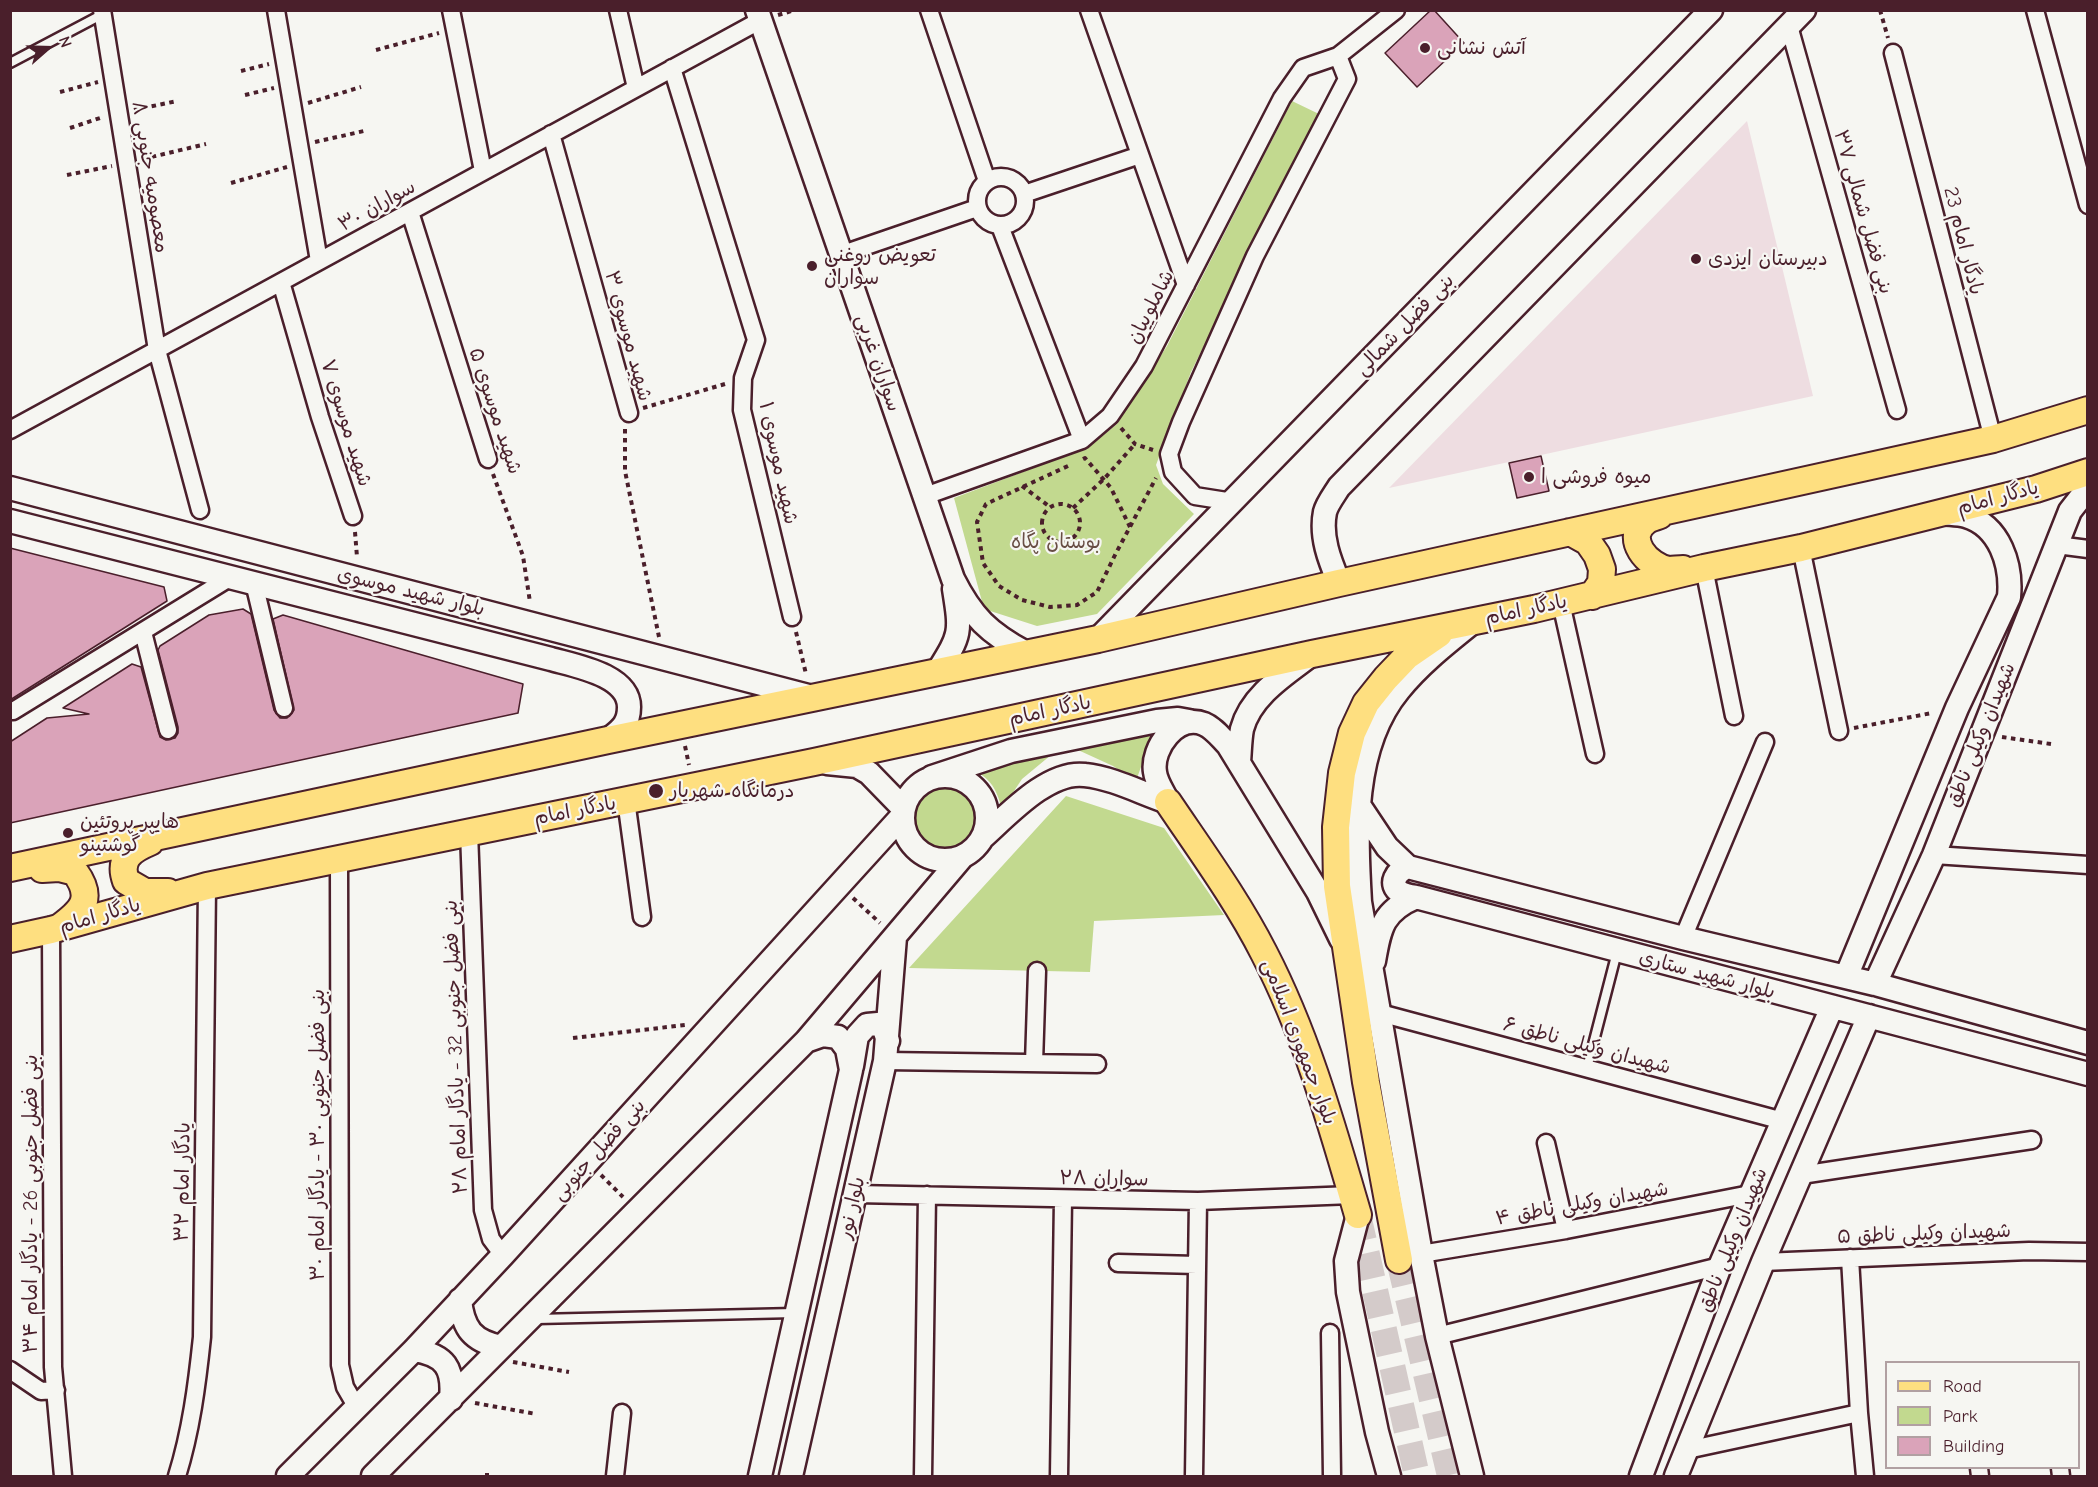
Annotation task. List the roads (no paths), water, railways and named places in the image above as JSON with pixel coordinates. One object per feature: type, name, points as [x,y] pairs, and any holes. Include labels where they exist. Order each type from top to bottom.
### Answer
[{"type":"main road","name":"بنی فضل شمالی","points":[[1098,639],[1711,10]]},
{"type":"main road","name":"سواران غربی","points":[[759,15],[953,579]]},
{"type":"main road","points":[[1339,583],[1329,558],[1324,534],[1325,511],[1339,487],[1796,18]]},
{"type":"main road","points":[[10,868],[812,697],[1098,639],[1339,583],[1993,439],[2088,410]]},
{"type":"main road","name":"یادگار امام","points":[[10,939],[56,929],[207,886],[814,762],[1312,654],[1561,603],[1704,568],[1801,548],[2036,489],[2088,472]]},
{"type":"main road","name":"شهیدان وکیلی ناطق","points":[[1875,984],[1934,855],[2070,511],[2088,488]]},
{"type":"main road","points":[[14,522],[16,489]]},
{"type":"main road","name":"بلوار شهید موسوی","points":[[16,489],[812,697]]},
{"type":"main road","points":[[1671,511],[1646,521],[1640,529],[1637,538],[1644,557],[1650,563],[1668,570],[1704,568]]},
{"type":"main road","name":"شهیدان وکیلی ناطق","points":[[1846,977],[1957,708],[2009,597],[2011,580],[2008,563],[1994,535],[1982,524],[1967,516],[1941,513]]},
{"type":"main road","name":"بلوار شهید موسوی","points":[[14,522],[551,659],[610,678],[622,687],[629,700],[629,714],[625,727],[608,740]]},
{"type":"main road","points":[[1570,532],[1588,542],[1602,568],[1601,583],[1592,596]]},
{"type":"main road","points":[[953,579],[966,603],[980,620],[1000,639],[1026,653]]},
{"type":"main road","points":[[938,671],[956,641],[959,624],[953,579]]},
{"type":"main road","points":[[1410,1257],[1380,1013],[1360,902],[1357,847],[1359,805],[1365,766],[1376,729],[1398,692],[1428,659],[1473,622]]},
{"type":"main road","points":[[1446,628],[1407,656],[1386,678],[1366,703],[1352,733],[1342,772],[1336,828],[1336,886],[1366,1082],[1410,1257],[1437,1336],[1472,1476]]},
{"type":"main road","points":[[1233,754],[1251,707],[1274,684],[1312,654]]},
{"type":"main road","points":[[1168,802],[1106,780],[1077,774],[1054,781],[1037,791],[982,838],[974,849],[963,856],[949,860],[935,859],[921,853],[910,843],[904,830],[903,812],[911,792],[932,777],[1011,751],[1157,721],[1178,719],[1203,723],[1211,728],[1233,754],[1318,892],[1346,949]]},
{"type":"main road","points":[[1168,802],[1155,774],[1160,746],[1172,731],[1193,722]]},
{"type":"main road","points":[[814,762],[857,766],[869,773],[903,812]]},
{"type":"main road","points":[[932,777],[946,776],[960,779],[972,786],[981,797],[986,811],[986,825],[982,838]]},
{"type":"main road","name":"بلوار جمهوری اسلامی","points":[[1168,802],[1231,895],[1264,953],[1318,1078],[1355,1205]]},
{"type":"main road","name":"بلوار شهید ستاری","points":[[1359,805],[1387,847],[1408,867],[1683,938],[1875,984],[2088,1043]]},
{"type":"main road","name":"بنی فضل جنوبی","points":[[288,1476],[414,1350],[503,1255],[903,812]]},
{"type":"main road","points":[[172,832],[133,851],[126,858],[123,866],[124,874],[126,881],[145,892],[181,892]]},
{"type":"main road","points":[[373,1476],[452,1399],[496,1352],[532,1319],[806,1041],[963,856]]},
{"type":"main road","points":[[1408,867],[1399,870],[1394,878],[1396,888],[1402,894],[1416,897]]},
{"type":"main road","points":[[10,874],[59,868],[75,872],[83,884],[85,896],[82,907],[56,929]]},
{"type":"main road","points":[[1372,971],[1378,938],[1390,911],[1416,897]]},
{"type":"main road","name":"بلوار شهید ستاری","points":[[1416,897],[2088,1074]]},
{"type":"main road","points":[[1870,916],[1872,923],[1882,932],[1887,934],[1898,932]]},
{"type":"main road","name":"بلوار نور","points":[[790,1476],[856,1194],[886,1051],[895,937]]},
{"type":"main road","name":"شهیدان وکیلی ناطق","points":[[1641,1476],[1720,1266],[1832,1007]]},
{"type":"main road","name":"شهیدان وکیلی ناطق","points":[[1676,1476],[1763,1262],[1869,1016]]},
{"type":"main road","name":"بلوار نور","points":[[760,1476],[851,1070],[854,1045],[861,1030],[867,1025],[878,1024],[884,1029],[886,1051]]},
{"type":"main road","points":[[806,1041],[822,1035],[838,1037],[847,1049],[851,1070]]},
{"type":"main road","points":[[1355,1205],[1346,1261],[1348,1292],[1377,1432],[1389,1476]]},
{"type":"main road","points":[[460,1300],[462,1318],[471,1333],[496,1352]]},
{"type":"main road","points":[[414,1350],[431,1353],[446,1364],[453,1381],[452,1399]]},
{"type":"street","points":[[276,10],[319,261]]},
{"type":"street","points":[[451,10],[483,171]]},
{"type":"street","points":[[618,10],[636,88]]},
{"type":"street","points":[[929,10],[987,181]]},
{"type":"street","points":[[1089,10],[1186,285]]},
{"type":"street","name":"شاملوییان","points":[[925,496],[1082,440],[1110,416],[1144,366],[1282,98],[1303,68],[1338,56],[1396,10]]},
{"type":"street","points":[[2034,10],[2088,205]]},
{"type":"street","name":"معصومیه جنوبی ۸","points":[[105,12],[113,78],[157,350],[200,510]]},
{"type":"street","name":"سواران ۳۰","points":[[12,424],[157,350],[410,212],[672,68],[759,15]]},
{"type":"street","name":"بنی فضل شمالی ۳۷","points":[[1796,18],[1897,410]]},
{"type":"street","name":"یادگار امام 23","points":[[1893,53],[1993,439]]},
{"type":"street","points":[[1233,502],[1195,496],[1173,472],[1169,454],[1255,256],[1347,79],[1338,56]]},
{"type":"street","name":"شهید موسوی ۱","points":[[672,68],[756,340],[743,378],[742,410],[792,617]]},
{"type":"street","name":"شهید موسوی ۳","points":[[551,134],[628,413]]},
{"type":"street","points":[[1024,194],[1140,155]]},
{"type":"street","points":[[1001,176],[1016,182],[1024,194],[1024,209],[1014,221],[1000,225],[986,220],[977,208],[978,193],[987,181],[1001,176]]},
{"type":"street","points":[[840,255],[977,208]]},
{"type":"street","name":"شهید موسوی ۵","points":[[410,212],[488,459]]},
{"type":"street","points":[[1000,225],[1082,440]]},
{"type":"street","name":"شهید موسوی ۷","points":[[281,282],[320,417],[353,516]]},
{"type":"street","points":[[2057,545],[2088,549]]},
{"type":"street","points":[[1801,548],[1839,731]]},
{"type":"street","points":[[1704,568],[1734,716]]},
{"type":"street","points":[[13,711],[231,577]]},
{"type":"street","points":[[254,583],[284,708]]},
{"type":"street","points":[[1561,603],[1595,754]]},
{"type":"street","points":[[143,632],[168,730]]},
{"type":"street","points":[[1683,938],[1765,742]]},
{"type":"street","points":[[626,800],[642,917]]},
{"type":"street","name":"بنی فضل جنوبی 32 - یادگار امام ۲۸","points":[[469,832],[483,1210],[491,1239],[503,1255]]},
{"type":"street","points":[[1934,855],[2088,865]]},
{"type":"street","name":"بنی فضل جنوبی ۳۰ - یادگار امام ۳۰","points":[[339,859],[340,1365],[345,1387],[356,1406]]},
{"type":"street","name":"یادگار امام ۳۲","points":[[177,1476],[187,1445],[196,1396],[202,1337],[207,886]]},
{"type":"street","name":"بنی فضل جنوبی 26 - یادگار امام ۳۴","points":[[56,929],[52,1296],[56,1390],[67,1475]]},
{"type":"street","points":[[1034,1063],[1037,971]]},
{"type":"street","name":"شهیدان وکیلی ناطق ۶","points":[[1380,1013],[1783,1120]]},
{"type":"street","points":[[886,1051],[1034,1063],[1097,1064]]},
{"type":"street","points":[[1801,1175],[2032,1140]]},
{"type":"street","points":[[1546,1143],[1566,1230]]},
{"type":"street","name":"سواران ۲۸","points":[[856,1194],[1355,1205]]},
{"type":"street","name":"شهیدان وکیلی ناطق ۴","points":[[1410,1257],[1566,1230],[1750,1194]]},
{"type":"street","points":[[923,1476],[927,1196]]},
{"type":"street","points":[[1059,1476],[1063,1199]]},
{"type":"street","points":[[1194,1476],[1198,1201]]},
{"type":"street","name":"شهیدان وکیلی ناطق ۵","points":[[1763,1262],[2029,1251],[2088,1252]]},
{"type":"street","points":[[1850,1258],[1865,1476]]},
{"type":"street","points":[[1118,1263],[1197,1265]]},
{"type":"street","points":[[1437,1336],[1720,1266]]},
{"type":"street","points":[[1330,1333],[1332,1476]]},
{"type":"street","points":[[10,1370],[41,1391],[56,1390]]},
{"type":"street","points":[[615,1476],[622,1413]]},
{"type":"street","points":[[1687,1450],[1859,1413]]},
{"type":"lane","points":[[10,63],[105,12]]},
{"type":"lane","points":[[1587,1068],[1618,951]]},
{"type":"lane","points":[[532,1319],[798,1312]]},
{"type":"tunnel","points":[[1358,1215],[1417,1476]]},
{"type":"tunnel","points":[[1399,1260],[1450,1476]]},
{"type":"place","name":"آتش نشانی","points":[[1425,48]]},
{"type":"place","name":"دبیرستان ایزدی","points":[[1696,259]]},
{"type":"place","name":"تعویض روغنی سواران","points":[[812,266]]},
{"type":"place","name":"میوه فروشی ا","points":[[1529,477]]},
{"type":"place","name":"درمانگاه شهریار","points":[[656,791]]},
{"type":"place","name":"هایپر پروتئین گوشتینو","points":[[68,833]]},
{"type":"park label","name":"بوستان پگاه","points":[[1056,542]]}]
